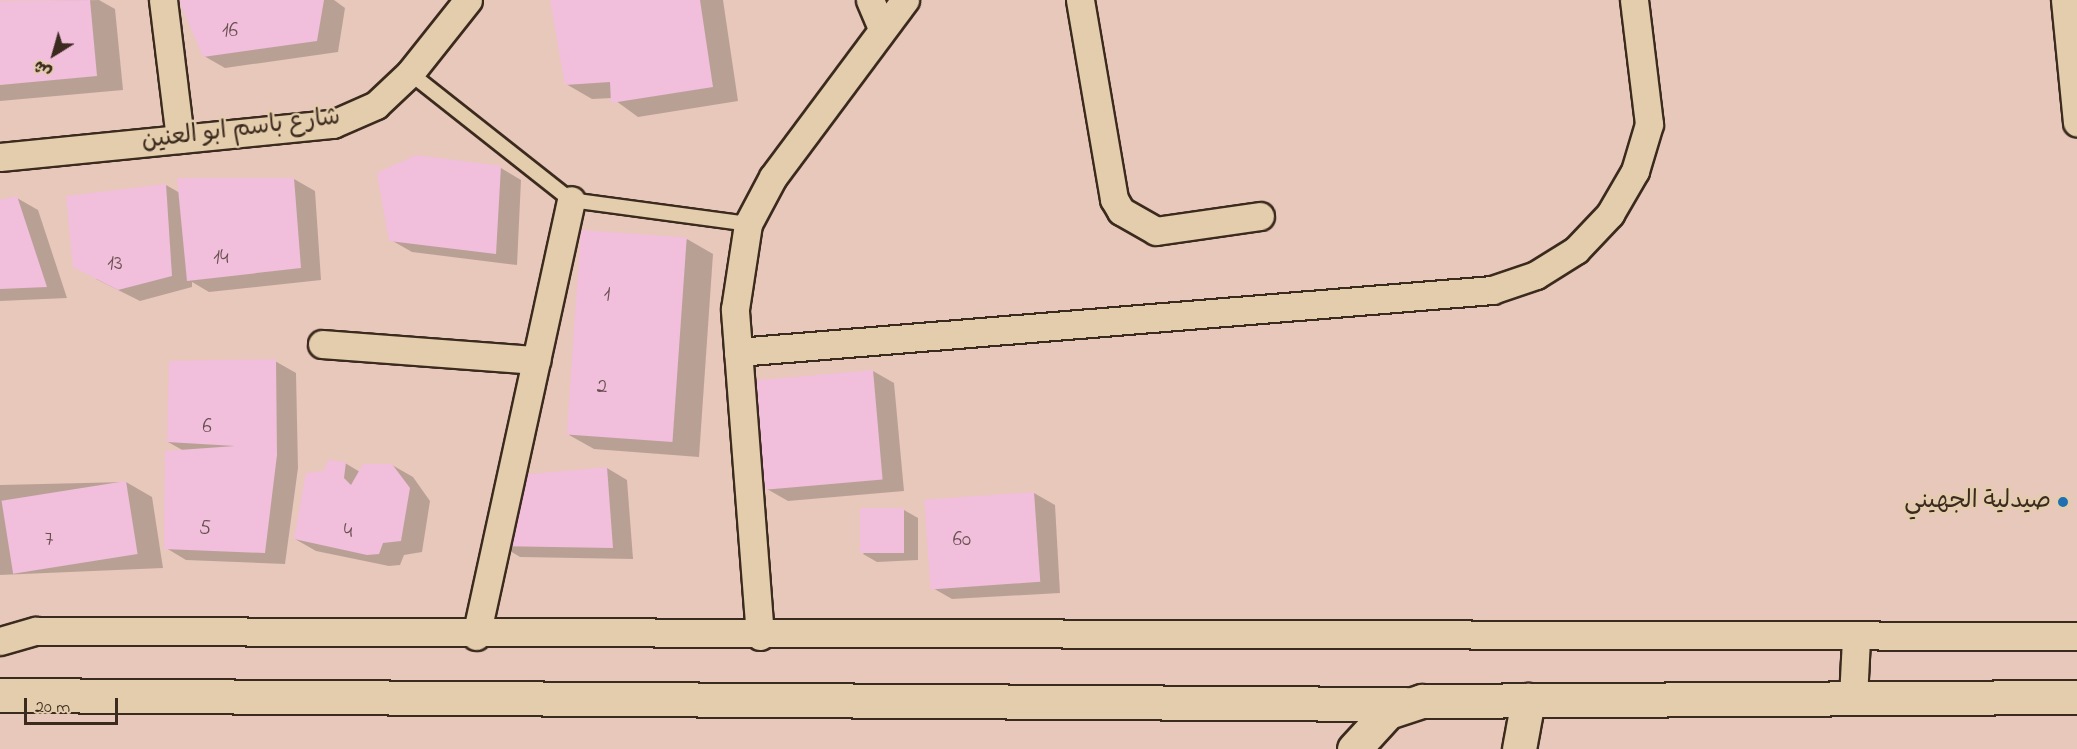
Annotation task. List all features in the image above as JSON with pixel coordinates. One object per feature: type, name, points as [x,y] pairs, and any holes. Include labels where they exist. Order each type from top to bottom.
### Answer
[{"type":"street","points":[[163,0],[180,139]]},
{"type":"street","name":"شارع باسم ابو العنين","points":[[0,157],[333,124],[376,105],[410,73],[468,0]]},
{"type":"street","points":[[870,0],[882,28]]},
{"type":"street","points":[[760,636],[738,351],[738,266],[748,224],[773,177],[905,0]]},
{"type":"street","points":[[1080,0],[1114,199],[1121,211],[1156,231],[1260,216]]},
{"type":"street","points":[[738,351],[1492,290],[1536,275],[1576,250],[1603,221],[1635,171],[1649,124],[1634,0]]},
{"type":"street","points":[[2065,0],[2077,122]]},
{"type":"street","points":[[476,636],[571,200]]},
{"type":"street","points":[[322,344],[536,360]]},
{"type":"street","points":[[0,641],[36,631],[476,636],[1856,638],[2077,636]]},
{"type":"street","points":[[1853,698],[1856,638]]},
{"type":"street","points":[[0,695],[1405,704],[1528,700],[2077,697]]},
{"type":"street","points":[[1519,749],[1528,700]]},
{"type":"street","points":[[1354,749],[1373,722],[1405,704]]},
{"type":"lane","points":[[410,73],[571,200],[748,224]]},
{"type":"building","points":[[90,0],[97,76],[0,85],[0,1]]},
{"type":"building","points":[[179,0],[324,0],[317,41],[203,57]]},
{"type":"building","points":[[550,0],[700,0],[713,87],[611,103],[610,82],[565,85]]},
{"type":"building","points":[[416,155],[501,166],[496,254],[389,241],[377,173]]},
{"type":"building","points":[[177,178],[294,178],[301,268],[187,281]]},
{"type":"building","points":[[166,184],[172,276],[118,290],[73,267],[66,196]]},
{"type":"building","points":[[17,196],[47,287],[0,289],[0,200]]},
{"type":"building","points":[[581,230],[687,237],[672,442],[567,435]]},
{"type":"building","points":[[276,359],[277,455],[265,553],[164,549],[165,451],[235,446],[167,442],[169,361]]},
{"type":"building","points":[[873,370],[883,480],[765,490],[755,380]]},
{"type":"building","points":[[328,460],[346,462],[344,478],[351,485],[363,464],[392,464],[410,488],[401,541],[383,543],[379,554],[367,555],[294,539],[306,473],[324,471]]},
{"type":"building","points":[[607,467],[613,548],[498,546],[520,475]]},
{"type":"building","points":[[126,481],[138,554],[13,574],[2,501]]},
{"type":"building","points":[[1034,492],[1040,582],[931,589],[924,500]]},
{"type":"building","points":[[860,508],[904,508],[904,553],[860,553]]},
{"type":"place","name":"صيدلية الجهيني","points":[[2063,502]]}]
